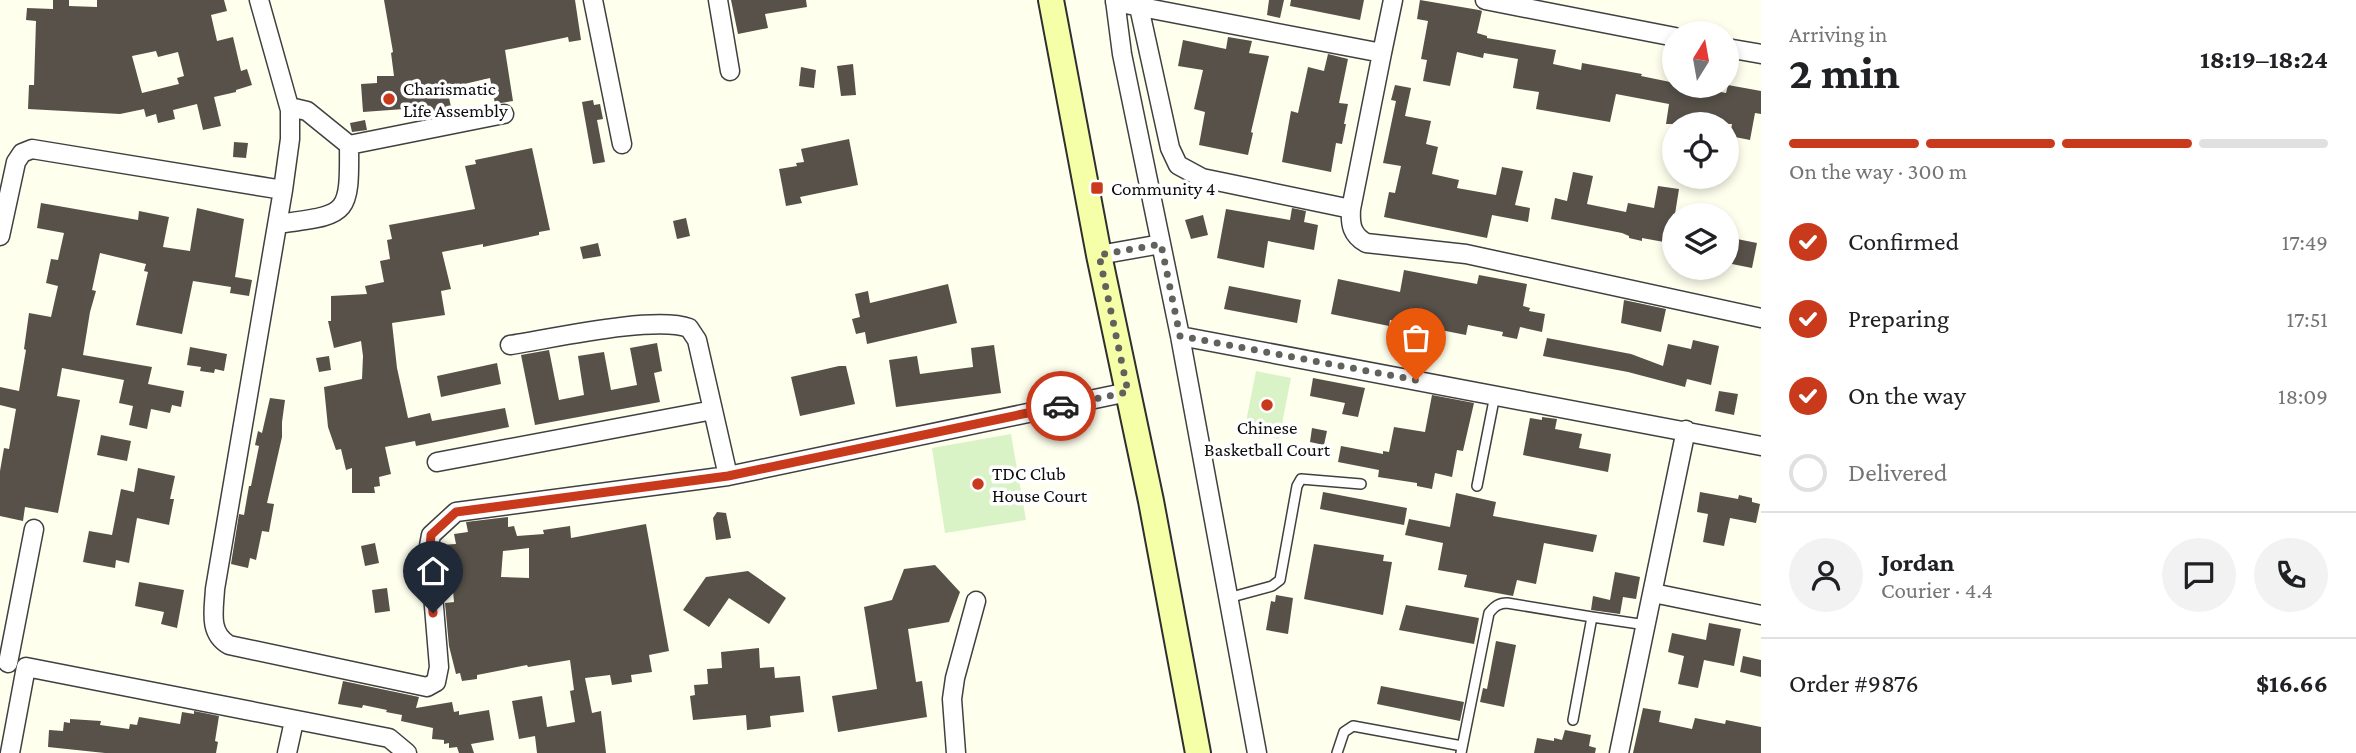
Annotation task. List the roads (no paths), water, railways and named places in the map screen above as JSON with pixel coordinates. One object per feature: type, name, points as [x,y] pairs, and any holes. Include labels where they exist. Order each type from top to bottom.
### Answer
[{"type":"main road","points":[[1051,0],[1099,255],[1151,501],[1198,753]]},
{"type":"street","points":[[259,0],[290,107],[290,139],[278,224],[215,589],[215,632],[221,641],[229,645],[428,687],[436,681],[439,667],[429,546],[431,535],[456,512],[728,476],[1128,392]]},
{"type":"street","points":[[593,0],[622,144]]},
{"type":"street","points":[[718,0],[730,71]]},
{"type":"street","points":[[1393,0],[1351,209],[1351,226],[1358,238],[1366,243],[1466,254],[1761,318]]},
{"type":"street","points":[[1485,0],[1662,34]]},
{"type":"street","points":[[1257,753],[1180,336],[1122,54],[1115,1],[1382,53]]},
{"type":"street","points":[[1139,7],[1170,148],[1178,165],[1202,178],[1351,209]]},
{"type":"street","points":[[1740,50],[1761,54]]},
{"type":"street","points":[[278,224],[329,216],[344,205],[350,184],[349,145],[307,111],[290,107]]},
{"type":"street","points":[[349,145],[503,114]]},
{"type":"street","points":[[0,236],[16,162],[23,153],[32,149],[283,190]]},
{"type":"street","points":[[1099,255],[1161,244]]},
{"type":"street","points":[[510,345],[628,327],[689,328],[697,340],[728,476]]},
{"type":"street","points":[[1180,336],[1761,446]]},
{"type":"street","points":[[437,462],[713,410]]},
{"type":"street","points":[[1619,753],[1686,430]]},
{"type":"street","points":[[34,529],[4,662],[389,738],[407,753]]},
{"type":"street","points":[[1653,593],[1761,615]]},
{"type":"street","points":[[956,753],[952,699],[976,601]]},
{"type":"street","points":[[10,753],[26,667]]},
{"type":"street","points":[[287,753],[294,720]]},
{"type":"lane","points":[[1477,486],[1495,395]]},
{"type":"lane","points":[[1228,598],[1272,586],[1280,580],[1297,486],[1301,479],[1361,484]]},
{"type":"lane","points":[[1337,753],[1345,732],[1353,726],[1461,750],[1489,613],[1500,603],[1646,625]]},
{"type":"lane","points":[[1573,720],[1592,617]]},
{"type":"place","name":"Charismatic Life Assembly","points":[[389,99]]},
{"type":"place","name":"Community 4","points":[[1097,188]]},
{"type":"place","name":"Chinese Basketball Court","points":[[1267,405]]},
{"type":"place","name":"TDC Club House Court","points":[[978,484]]}]
